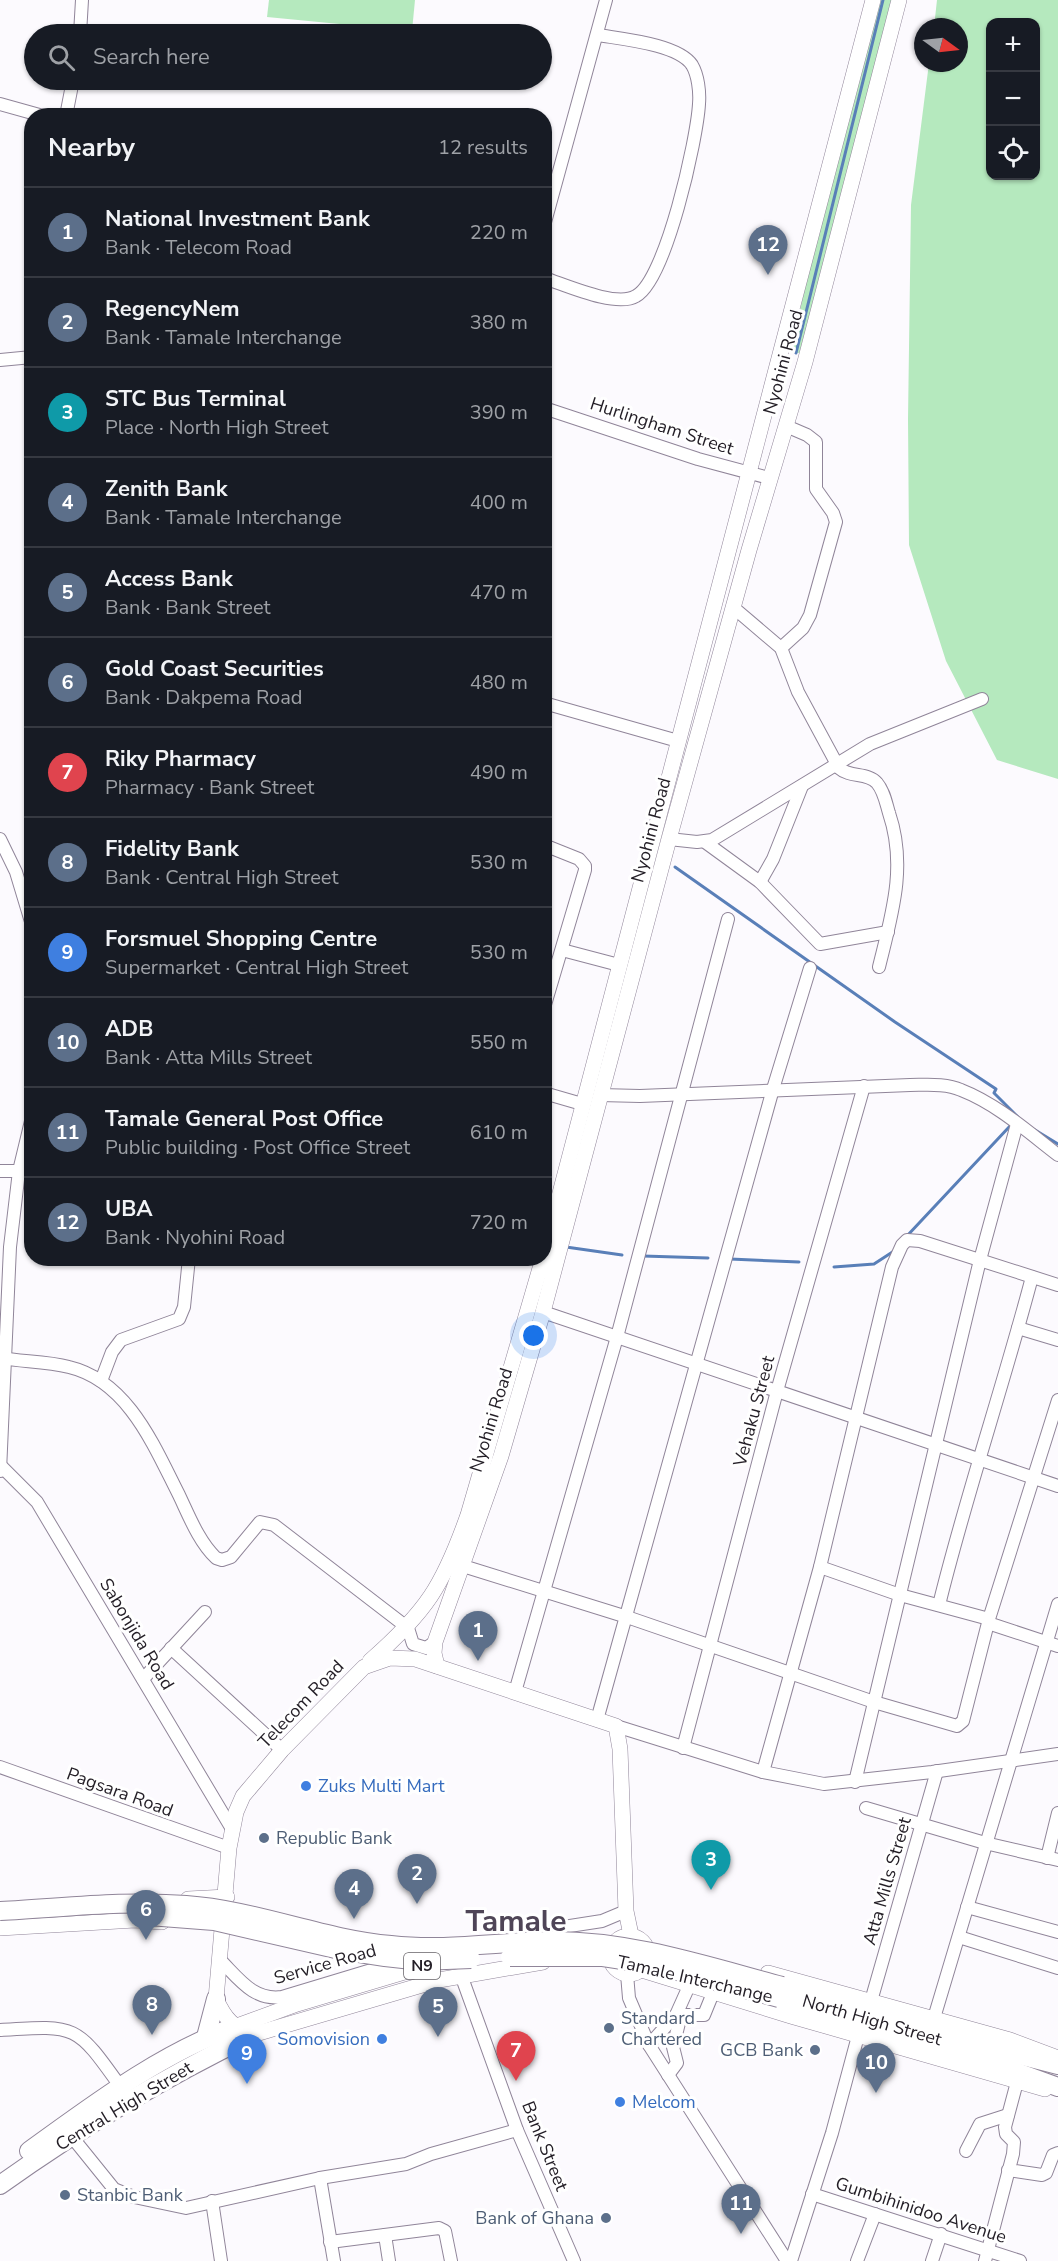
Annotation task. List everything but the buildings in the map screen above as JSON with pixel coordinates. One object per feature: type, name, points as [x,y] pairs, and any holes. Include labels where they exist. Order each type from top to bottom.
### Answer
[{"type":"highway","name":"Tamale Interchange","points":[[0,1911],[122,1904],[187,1905],[239,1913],[346,1938],[394,1946],[470,1948],[550,1941],[601,1944],[657,1953],[981,2059],[1058,2087]]},
{"type":"highway","name":"Tamale Interchange","points":[[0,1926],[134,1916],[182,1917],[214,1921],[340,1950],[409,1960],[543,1955],[603,1957],[655,1965],[780,1992],[1058,2065]]},
{"type":"highway","points":[[206,2037],[216,2000]]},
{"type":"highway","name":"Central High Street","points":[[0,2172],[120,2086],[206,2037],[234,2027]]},
{"type":"highway","name":"Central High Street","points":[[0,2185],[166,2077],[252,2035]]},
{"type":"main road","name":"Nyohini Road","points":[[552,1222],[873,0]]},
{"type":"main road","name":"Nyohini Road","points":[[437,1666],[434,1653],[435,1642],[464,1566],[501,1456],[543,1312],[669,838],[769,478],[805,362],[899,0]]},
{"type":"main road","points":[[780,354],[783,363],[789,368],[797,367],[805,362]]},
{"type":"main road","name":"Nyohini Road","points":[[364,1667],[408,1628],[436,1591],[461,1537],[540,1266]]},
{"type":"main road","name":"Telecom Road","points":[[216,2000],[227,1897],[229,1848],[232,1829],[243,1796],[282,1750],[364,1667],[390,1658],[402,1657],[437,1666],[616,1726]]},
{"type":"main road","points":[[616,1726],[620,1749],[626,1911],[624,1938],[610,1951],[612,1963],[621,1972],[627,1974],[642,1970],[649,1955],[645,1943],[624,1938]]},
{"type":"main road","points":[[0,1906],[227,1897]]},
{"type":"main road","points":[[0,1926],[135,1920],[224,1927]]},
{"type":"main road","name":"N9","points":[[234,2027],[402,1971],[475,1952],[541,1940],[624,1938]]},
{"type":"main road","name":"North High Street","points":[[645,1943],[934,2018],[1010,2040],[1058,2058]]},
{"type":"main road","points":[[216,2000],[234,2027],[252,2035],[461,1975],[559,1959],[612,1963]]},
{"type":"main road","name":"North High Street","points":[[642,1970],[858,2037],[1058,2093]]},
{"type":"street","points":[[81,24],[82,0]]},
{"type":"street","points":[[552,195],[606,0]]},
{"type":"street","points":[[552,281],[606,298],[636,297],[646,288],[658,264],[675,218],[699,104],[698,80],[692,65],[684,57],[667,49],[598,35]]},
{"type":"street","points":[[68,108],[71,90]]},
{"type":"street","points":[[0,104],[24,111]]},
{"type":"street","points":[[0,360],[24,358]]},
{"type":"street","name":"Hurlingham Street","points":[[552,415],[769,478]]},
{"type":"street","points":[[781,648],[803,628],[810,615],[836,522],[833,513],[816,489],[816,442],[807,435],[786,426]]},
{"type":"street","points":[[734,608],[781,648],[798,692],[836,763],[848,774],[870,778],[877,783],[894,827],[899,877],[879,967]]},
{"type":"street","points":[[705,842],[802,786],[836,763],[879,740],[982,699]]},
{"type":"street","points":[[552,705],[678,741]]},
{"type":"street","points":[[760,882],[773,860],[802,786]]},
{"type":"street","points":[[669,838],[705,842],[760,882],[820,944],[888,932]]},
{"type":"street","points":[[0,839],[16,872],[24,898]]},
{"type":"street","points":[[552,848],[579,860],[585,866],[552,981]]},
{"type":"street","points":[[515,1692],[617,1337],[728,919]]},
{"type":"street","points":[[561,950],[619,965]]},
{"type":"street","points":[[597,1720],[695,1364],[810,968]]},
{"type":"street","points":[[600,1095],[640,1096],[773,1089],[930,1085],[960,1089],[995,1108],[1058,1155]]},
{"type":"street","name":"Vehaku Street","points":[[683,1748],[777,1391],[864,1086]]},
{"type":"street","points":[[552,1095],[582,1104]]},
{"type":"street","points":[[855,1782],[980,1260],[1017,1124]]},
{"type":"street","points":[[1,1469],[4,1268],[24,1150]]},
{"type":"street","points":[[0,1171],[19,1171]]},
{"type":"street","points":[[763,1772],[820,1567],[892,1267],[902,1245],[913,1239],[1058,1285]]},
{"type":"street","points":[[101,1381],[112,1352],[121,1340],[179,1319],[184,1307],[188,1266]]},
{"type":"street","points":[[939,1605],[978,1460],[1032,1277]]},
{"type":"street","points":[[543,1312],[1058,1486]]},
{"type":"street","points":[[1018,1328],[1058,1340]]},
{"type":"street","points":[[3,1359],[67,1366],[101,1381],[122,1400],[140,1422],[194,1526],[216,1558],[227,1560],[255,1526],[267,1522],[281,1529],[408,1628],[410,1640],[418,1646],[426,1648],[435,1642]]},
{"type":"street","points":[[464,1566],[627,1617],[874,1702],[952,1725],[960,1724],[989,1621],[1058,1400]]},
{"type":"street","name":"Sabonjida Road","points":[[1,1469],[37,1502],[232,1829]]},
{"type":"street","points":[[820,1567],[900,1595],[989,1621],[1052,1644]]},
{"type":"street","points":[[934,2018],[1010,1762],[1052,1644],[1058,1604]]},
{"type":"street","points":[[143,1679],[205,1611]]},
{"type":"street","points":[[171,1648],[282,1750]]},
{"type":"street","points":[[616,1726],[763,1772],[824,1784],[855,1782],[1058,1754]]},
{"type":"street","name":"Pagsara Road","points":[[0,1767],[229,1848]]},
{"type":"street","name":"Atta Mills Street","points":[[871,2001],[937,1771]]},
{"type":"street","points":[[866,1809],[985,1843],[1053,1859],[1058,1813]]},
{"type":"street","points":[[967,1907],[1058,1932]]},
{"type":"street","name":"Service Road","points":[[221,1961],[246,1987],[261,1996],[275,1998],[408,1958],[486,1940],[602,1921],[626,1911]]},
{"type":"street","points":[[959,1937],[1058,1968]]},
{"type":"street","points":[[627,1974],[629,1998],[649,2045],[789,2261]]},
{"type":"street","name":"Bank Street","points":[[461,1975],[517,2130],[574,2261]]},
{"type":"street","points":[[668,2075],[677,2064],[673,2047],[678,2015],[689,1986]]},
{"type":"street","points":[[649,2045],[678,2015],[704,2015],[713,1993]]},
{"type":"street","points":[[0,2030],[54,2028],[81,2036],[91,2045],[120,2086]]},
{"type":"street","points":[[789,2261],[832,2133],[858,2037]]},
{"type":"street","points":[[987,2256],[1014,2142],[1005,2127],[1017,2082]]},
{"type":"street","points":[[966,2151],[980,2124],[1008,2115]]},
{"type":"street","points":[[72,2137],[114,2189],[124,2194],[178,2207],[320,2178],[406,2164],[430,2154],[517,2130]]},
{"type":"street","points":[[1008,2170],[1042,2175],[1046,2173],[1053,2155],[1058,2152]]},
{"type":"street","points":[[320,2178],[330,2254],[385,2235],[442,2229],[445,2231],[451,2261]]},
{"type":"street","name":"Gumbihinidoo Avenue","points":[[812,2194],[941,2234],[987,2256],[1020,2261]]},
{"type":"street","points":[[212,2201],[221,2261]]},
{"type":"street","points":[[857,2261],[875,2214]]},
{"type":"street","points":[[932,2261],[941,2234]]},
{"type":"street","points":[[385,2235],[389,2261]]},
{"type":"green space","points":[[269,0],[415,0],[413,24],[340,24],[267,17]]},
{"type":"green space","points":[[878,0],[894,0],[802,348],[799,353],[796,353],[793,349],[806,279]]},
{"type":"green space","points":[[937,0],[1058,0],[1058,779],[997,760],[946,661],[909,545],[911,205],[928,72],[968,72],[968,18],[935,18]]},
{"type":"waterway","points":[[796,353],[883,0]]},
{"type":"waterway","points":[[675,867],[895,1022],[996,1089],[994,1093],[1018,1117]]},
{"type":"waterway","points":[[906,1237],[1010,1126]]},
{"type":"waterway","points":[[1035,1130],[1058,1144]]},
{"type":"waterway","points":[[566,1247],[622,1255]]},
{"type":"waterway","points":[[834,1267],[874,1264],[894,1251]]},
{"type":"waterway","points":[[643,1256],[708,1258]]},
{"type":"waterway","points":[[730,1259],[799,1262]]},
{"type":"place","name":"UBA","points":[[768,275]]},
{"type":"place","name":"National Investment Bank","points":[[478,1661]]},
{"type":"place","name":"Zuks Multi Mart","points":[[306,1786]]},
{"type":"place","name":"Republic Bank","points":[[264,1838]]},
{"type":"place","name":"STC Bus Terminal","points":[[711,1890]]},
{"type":"place","name":"RegencyNem","points":[[417,1904]]},
{"type":"place","name":"Zenith Bank","points":[[354,1919]]},
{"type":"place","name":"Gold Coast Securities","points":[[146,1940]]},
{"type":"place","name":"Standard Chartered","points":[[609,2028]]},
{"type":"place","name":"Fidelity Bank","points":[[152,2035]]},
{"type":"place","name":"Access Bank","points":[[438,2037]]},
{"type":"place","name":"Somovision","points":[[382,2039]]},
{"type":"place","name":"GCB Bank","points":[[815,2050]]},
{"type":"place","name":"Riky Pharmacy","points":[[516,2081]]},
{"type":"place","name":"Forsmuel Shopping Centre","points":[[247,2084]]},
{"type":"place","name":"ADB","points":[[876,2093]]},
{"type":"place","name":"Melcom","points":[[620,2102]]},
{"type":"place","name":"Stanbic Bank","points":[[65,2195]]},
{"type":"place","name":"Bank of Ghana","points":[[606,2218]]},
{"type":"place","name":"Tamale General Post Office","points":[[741,2234]]},
{"type":"district","name":"Tamale","points":[[516,1921]]}]
